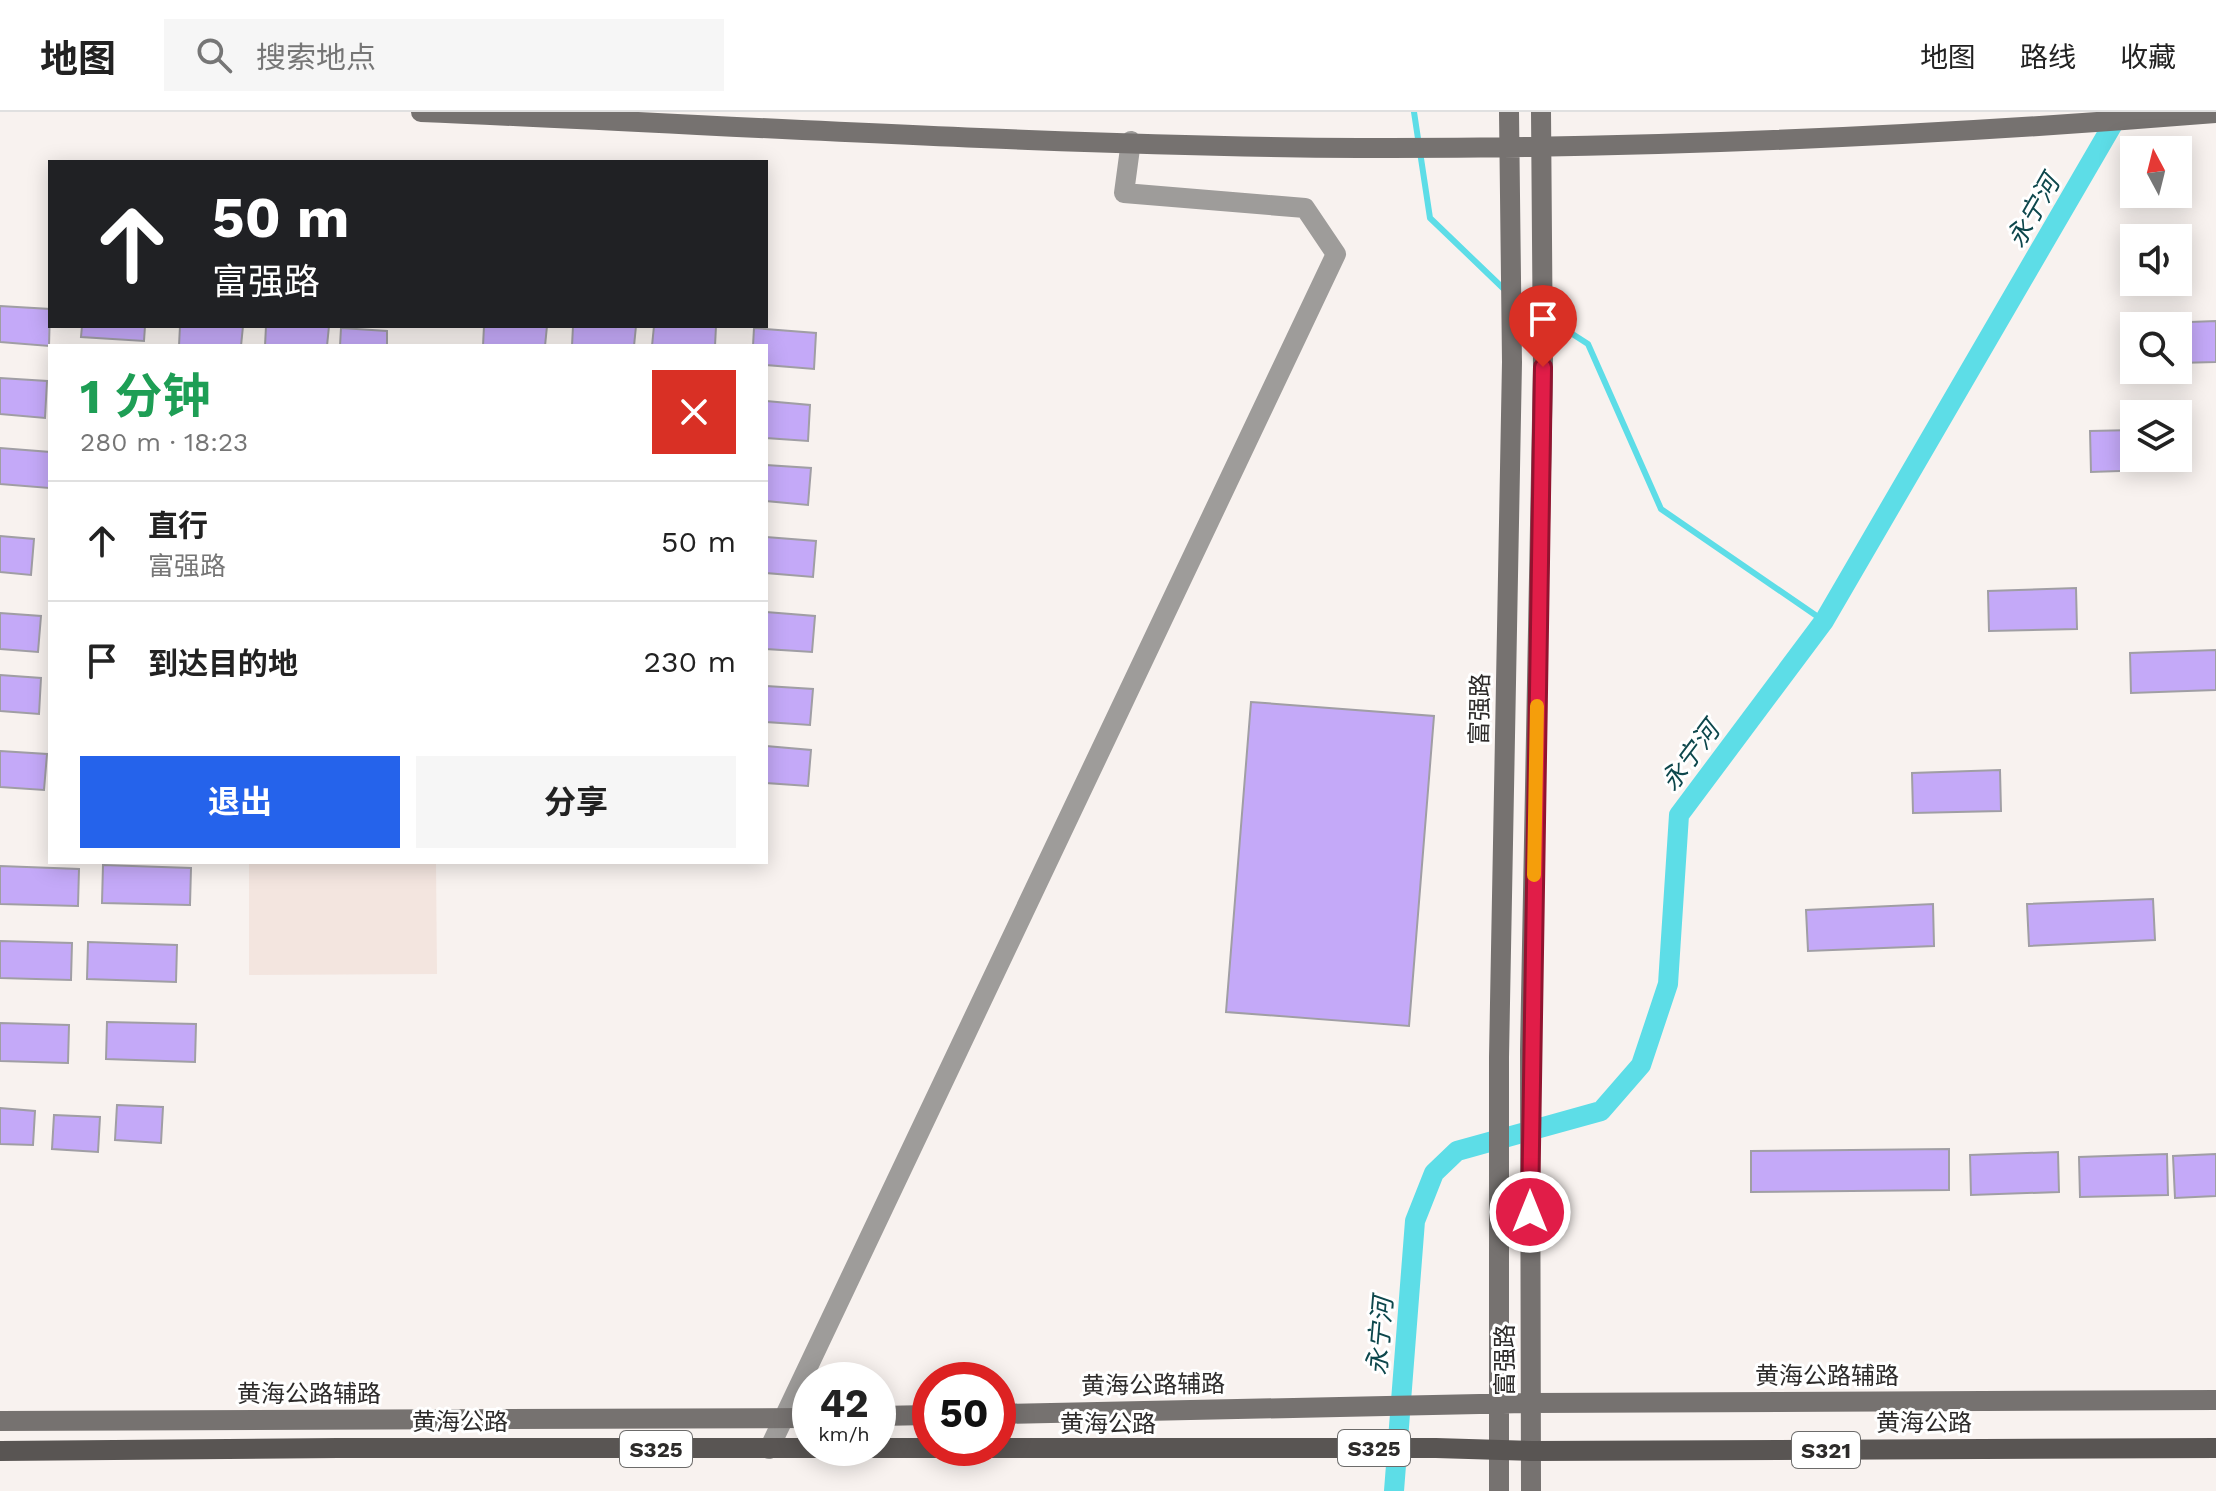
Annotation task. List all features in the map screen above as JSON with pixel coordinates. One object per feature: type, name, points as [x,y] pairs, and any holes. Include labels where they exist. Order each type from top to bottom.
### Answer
[{"type":"main road","points":[[421,112],[1358,148],[1542,145],[2040,127],[2216,113]]},
{"type":"main road","points":[[1509,112],[1509,146]]},
{"type":"main road","points":[[1541,112],[1542,145]]},
{"type":"main road","name":"富强路","points":[[1531,1491],[1530,1051],[1543,367],[1542,145]]},
{"type":"main road","name":"富强路","points":[[1499,1491],[1499,1057],[1512,362],[1509,146]]},
{"type":"main road","name":"黄海公路辅路","points":[[1016,1414],[1500,1403],[2216,1400]]},
{"type":"main road","name":"黄海公路辅路","points":[[0,1421],[792,1418]]},
{"type":"main road","name":"黄海公路","points":[[0,1451],[2216,1448]]},
{"type":"street","points":[[769,1449],[1336,254],[1305,208],[1124,193],[1131,141]]},
{"type":"shaded area","points":[[249,864],[436,864],[437,974],[249,975]]},
{"type":"building","points":[[0,306],[48,309],[48,346],[0,342]]},
{"type":"building","points":[[2216,321],[2216,362],[2192,363],[2192,322]]},
{"type":"building","points":[[82,328],[145,328],[144,341],[81,337]]},
{"type":"building","points":[[180,328],[243,328],[241,344],[179,344]]},
{"type":"building","points":[[266,328],[329,328],[327,344],[265,344]]},
{"type":"building","points":[[341,328],[387,331],[387,344],[340,344]]},
{"type":"building","points":[[484,328],[547,328],[545,344],[483,344]]},
{"type":"building","points":[[573,328],[636,328],[634,344],[572,344]]},
{"type":"building","points":[[654,328],[716,328],[715,344],[652,344]]},
{"type":"building","points":[[754,328],[816,333],[814,369],[768,365],[768,344],[753,344]]},
{"type":"building","points":[[0,378],[47,381],[45,418],[0,414]]},
{"type":"building","points":[[768,401],[810,405],[808,441],[768,438]]},
{"type":"building","points":[[2120,430],[2120,471],[2091,472],[2090,431]]},
{"type":"building","points":[[0,448],[48,452],[48,488],[0,484]]},
{"type":"building","points":[[768,465],[811,468],[808,505],[768,501]]},
{"type":"building","points":[[0,536],[34,539],[31,575],[0,572]]},
{"type":"building","points":[[768,537],[816,541],[813,577],[768,573]]},
{"type":"building","points":[[2076,588],[2077,629],[1989,631],[1988,591]]},
{"type":"building","points":[[768,612],[815,616],[812,652],[768,649]]},
{"type":"building","points":[[0,613],[41,616],[38,652],[0,649]]},
{"type":"building","points":[[2216,650],[2216,690],[2131,693],[2130,653]]},
{"type":"building","points":[[0,675],[41,678],[39,714],[0,711]]},
{"type":"building","points":[[768,686],[813,689],[810,725],[768,722]]},
{"type":"building","points":[[1251,702],[1434,716],[1409,1026],[1226,1012]]},
{"type":"building","points":[[768,746],[811,750],[808,786],[768,783]]},
{"type":"building","points":[[0,751],[47,754],[44,790],[0,787]]},
{"type":"building","points":[[2000,770],[2001,811],[1913,813],[1912,773]]},
{"type":"building","points":[[103,865],[191,868],[190,905],[102,903]]},
{"type":"building","points":[[0,866],[79,869],[78,906],[0,904]]},
{"type":"building","points":[[2153,899],[2155,940],[2029,946],[2027,904]]},
{"type":"building","points":[[1933,904],[1934,946],[1808,951],[1806,910]]},
{"type":"building","points":[[0,941],[72,943],[71,980],[0,978]]},
{"type":"building","points":[[88,942],[177,945],[176,982],[87,979]]},
{"type":"building","points":[[107,1022],[196,1024],[195,1062],[106,1059]]},
{"type":"building","points":[[0,1023],[69,1025],[68,1063],[0,1061]]},
{"type":"building","points":[[117,1105],[163,1107],[161,1143],[115,1140]]},
{"type":"building","points":[[0,1108],[35,1111],[33,1145],[0,1144]]},
{"type":"building","points":[[54,1115],[100,1117],[98,1152],[52,1149]]},
{"type":"building","points":[[1949,1149],[1949,1190],[1751,1192],[1751,1151]]},
{"type":"building","points":[[2058,1152],[2059,1192],[1971,1195],[1970,1155]]},
{"type":"building","points":[[2167,1154],[2168,1195],[2080,1197],[2079,1157]]},
{"type":"building","points":[[2216,1154],[2216,1196],[2175,1198],[2173,1156]]},
{"type":"waterway","points":[[1414,112],[1430,218],[1506,291]]},
{"type":"waterway","name":"永宁河","points":[[1394,1491],[1415,1221],[1434,1173],[1457,1151],[1601,1111],[1641,1065],[1668,984],[1679,815],[1824,621],[2120,112]]},
{"type":"waterway","points":[[1516,297],[1536,311]]},
{"type":"waterway","points":[[1546,317],[1588,344],[1661,509],[1824,621]]},
{"type":"slow traffic","points":[[1534,875],[1537,706]]},
{"type":"route","points":[[1530,1212],[1530,1051],[1543,367]]}]
